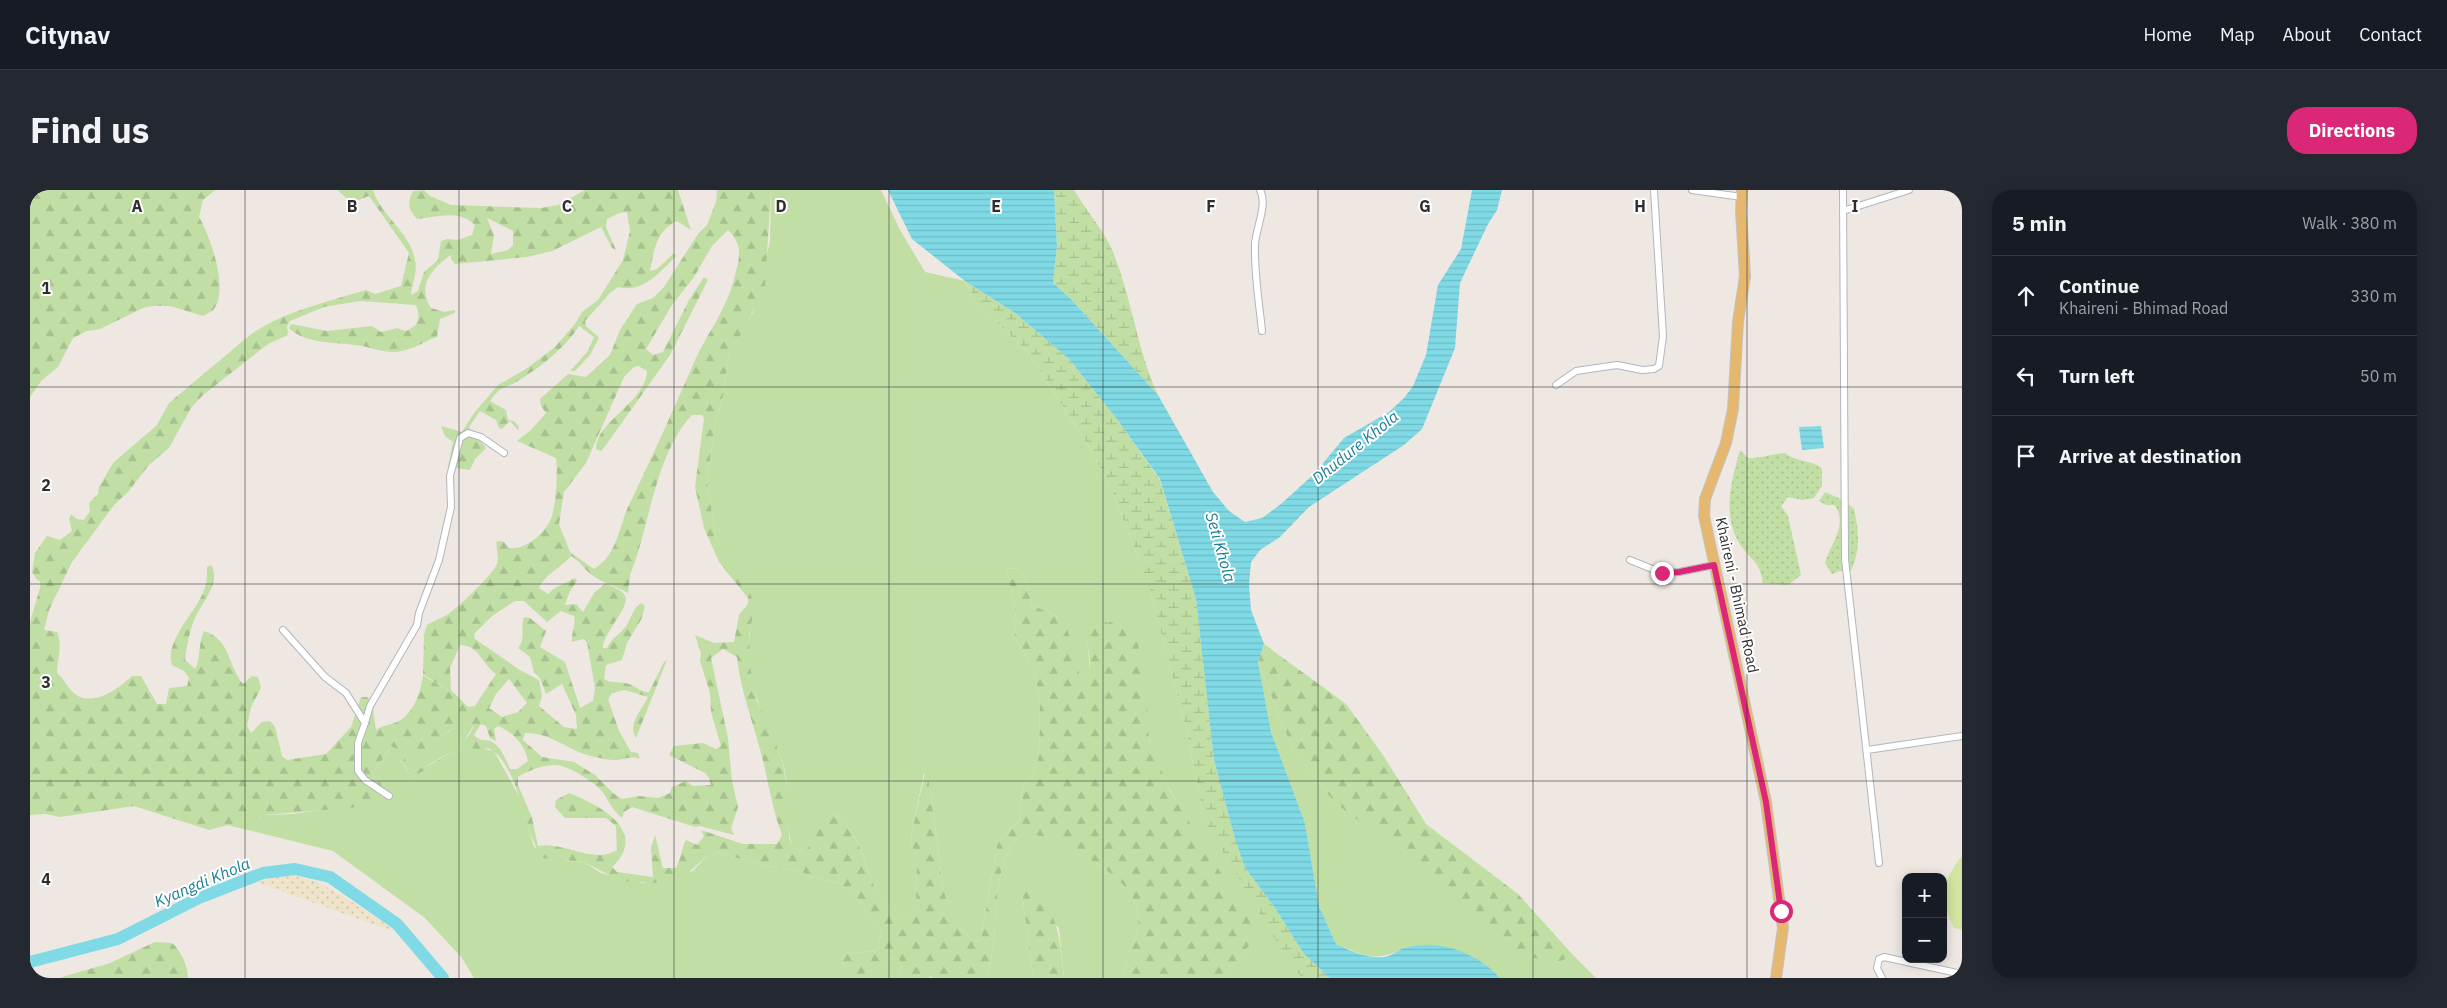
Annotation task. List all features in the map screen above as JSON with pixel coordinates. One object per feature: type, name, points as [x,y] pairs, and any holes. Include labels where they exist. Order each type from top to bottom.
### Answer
[{"type":"main road","name":"Khaireni - Bhimad Road","points":[[1742,193],[1745,276],[1738,322],[1733,409],[1726,443],[1704,504],[1705,529],[1762,783],[1778,877],[1783,928],[1776,978]]},
{"type":"street","points":[[1260,190],[1263,195],[1255,244],[1262,331]]},
{"type":"street","points":[[1556,385],[1576,371],[1617,365],[1642,370],[1654,369],[1659,366],[1663,336],[1654,190]]},
{"type":"street","points":[[1692,190],[1742,193]]},
{"type":"street","points":[[1843,190],[1845,559],[1879,863]]},
{"type":"street","points":[[1843,211],[1909,190]]},
{"type":"street","points":[[388,796],[366,780],[358,771],[358,744],[370,706],[417,625],[419,613],[439,560],[451,507],[450,476],[460,438],[468,433],[481,437],[504,453]]},
{"type":"street","points":[[1630,560],[1662,573],[1679,572],[1714,565]]},
{"type":"street","points":[[283,630],[324,677],[346,693],[365,723]]},
{"type":"street","points":[[1866,750],[1962,736]]},
{"type":"street","points":[[1882,978],[1877,968],[1879,959],[1884,957],[1962,974]]},
{"type":"green space","points":[[30,190],[215,190],[203,200],[199,217],[213,250],[219,277],[220,290],[218,302],[213,310],[203,316],[170,306],[152,306],[143,308],[100,329],[87,331],[73,338],[58,367],[42,380],[30,397]]},
{"type":"green space","points":[[338,190],[373,190],[382,208],[402,232],[412,250],[416,264],[411,295],[418,291],[424,272],[438,260],[441,241],[447,239],[458,240],[472,235],[475,225],[462,217],[448,215],[417,219],[409,205],[413,191],[424,190],[430,196],[451,205],[541,208],[558,205],[585,190],[678,190],[691,230],[677,221],[664,230],[657,242],[650,271],[657,269],[674,253],[676,256],[657,275],[643,284],[627,288],[618,287],[610,293],[585,321],[586,326],[599,338],[590,355],[575,371],[570,371],[588,351],[594,337],[579,326],[560,349],[545,362],[495,395],[490,401],[506,410],[508,420],[514,421],[519,427],[518,430],[510,421],[502,429],[499,428],[496,420],[480,411],[469,427],[486,448],[475,459],[470,470],[448,467],[453,442],[445,436],[441,426],[462,432],[474,413],[498,385],[526,369],[555,347],[575,324],[582,312],[598,300],[623,260],[630,231],[627,212],[619,213],[607,219],[606,227],[616,250],[612,248],[601,227],[552,251],[527,257],[455,264],[451,259],[451,255],[433,271],[426,285],[425,292],[431,308],[444,312],[455,310],[455,313],[440,319],[437,337],[399,352],[311,340],[289,328],[291,324],[327,331],[372,326],[381,332],[397,328],[406,331],[414,327],[418,321],[416,305],[360,301],[324,307],[290,321],[287,326],[288,335],[268,344],[203,395],[191,408],[169,448],[149,465],[128,492],[114,505],[72,562],[49,610],[44,630],[57,632],[60,647],[57,673],[75,694],[82,698],[98,698],[113,691],[132,676],[141,676],[157,704],[166,704],[169,688],[187,686],[189,678],[184,671],[172,665],[171,656],[173,646],[182,626],[204,590],[207,567],[211,565],[214,572],[212,586],[193,623],[188,639],[185,660],[195,669],[204,631],[213,635],[224,646],[243,684],[252,676],[258,677],[261,688],[251,707],[247,726],[251,733],[262,722],[270,721],[275,727],[282,756],[287,760],[326,754],[351,727],[361,697],[367,697],[372,702],[376,730],[399,721],[409,712],[421,688],[423,675],[453,694],[423,674],[424,635],[427,625],[453,611],[494,569],[498,561],[497,541],[504,542],[509,548],[521,547],[538,537],[547,527],[552,516],[556,490],[556,458],[517,441],[531,430],[546,413],[541,406],[540,399],[568,374],[586,377],[610,355],[620,330],[637,304],[653,298],[664,287],[698,234],[707,225],[716,202],[717,190],[771,190],[765,286],[743,331],[729,353],[723,396],[715,425],[707,481],[715,533],[721,550],[746,583],[753,601],[754,610],[749,634],[751,672],[757,701],[771,729],[783,764],[788,794],[789,838],[794,850],[807,849],[821,826],[833,814],[851,831],[884,904],[896,919],[906,915],[916,905],[917,857],[912,845],[911,835],[925,773],[929,781],[943,887],[949,910],[956,925],[975,942],[981,939],[998,841],[1019,821],[1023,785],[1033,776],[1039,756],[1040,703],[1034,671],[1015,636],[1014,621],[1016,613],[1007,569],[1017,568],[1026,578],[1032,605],[1058,617],[1066,624],[1081,679],[1087,680],[1090,670],[1088,629],[1100,612],[1107,623],[1113,621],[1123,625],[1138,643],[1146,689],[1149,741],[1170,791],[1257,931],[1249,946],[1220,978],[1124,978],[1127,958],[1138,926],[1137,908],[1129,891],[1116,877],[1099,865],[1061,845],[1027,831],[1013,844],[1001,874],[993,946],[986,978],[932,978],[931,976],[929,978],[901,978],[900,960],[894,957],[867,973],[854,976],[845,971],[842,957],[850,953],[878,951],[881,932],[860,901],[839,883],[818,879],[799,871],[758,864],[717,852],[706,857],[680,880],[661,883],[621,881],[584,862],[543,858],[530,833],[514,783],[507,768],[499,756],[488,748],[480,751],[467,746],[413,777],[399,758],[405,758],[406,765],[413,771],[421,769],[439,760],[457,747],[465,740],[474,725],[465,725],[449,731],[413,756],[391,746],[372,775],[381,783],[386,801],[370,806],[265,815],[209,830],[134,806],[60,817],[46,814],[30,815],[30,622],[40,588],[40,581],[37,580],[32,572],[35,553],[47,536],[60,540],[72,531],[69,519],[71,514],[77,519],[84,520],[90,511],[89,503],[98,494],[99,487],[113,463],[157,425],[169,403],[250,335],[291,313],[306,308],[366,290],[375,294],[401,286],[409,253],[369,196],[351,203]],"holes":[[[487,218],[513,231],[513,245],[508,250],[491,254],[494,235]],[[728,230],[733,235],[739,251],[737,268],[728,297],[696,358],[628,507],[616,541],[608,557],[594,569],[570,552],[559,524],[564,492],[586,463],[624,377],[634,367],[639,366],[647,371],[645,382],[639,392],[604,429],[598,439],[596,449],[601,451],[670,355],[708,280],[704,277],[689,300],[663,352],[653,355],[646,349],[672,305],[694,277],[712,246]],[[692,415],[702,415],[704,418],[695,487],[704,528],[719,562],[748,598],[748,604],[739,615],[734,642],[714,643],[695,635],[701,653],[700,661],[710,693],[711,712],[721,746],[716,749],[703,743],[674,746],[669,755],[705,773],[711,785],[693,786],[686,781],[672,787],[670,793],[658,798],[639,796],[622,799],[595,775],[574,762],[542,757],[523,740],[525,733],[545,736],[586,755],[612,760],[640,759],[638,753],[631,752],[619,731],[608,699],[612,693],[625,690],[648,697],[634,722],[633,728],[636,738],[667,660],[664,662],[649,692],[629,684],[604,679],[606,665],[622,660],[627,643],[642,618],[645,606],[641,603],[638,605],[628,623],[607,648],[603,648],[607,635],[624,607],[626,601],[622,592],[606,583],[594,593],[583,612],[576,604],[565,605],[570,591],[577,581],[575,578],[553,589],[548,594],[539,588],[541,583],[571,556],[589,573],[628,593],[630,575],[661,470],[680,431]],[[515,601],[524,601],[547,622],[561,611],[574,616],[572,642],[583,639],[587,642],[595,688],[593,701],[580,708],[565,662],[540,647],[546,631],[530,618],[524,617],[522,641],[518,648],[530,657],[534,672],[540,678],[546,694],[562,684],[576,715],[577,729],[564,727],[539,706],[542,696],[539,680],[520,670],[475,639],[474,634],[492,616]],[[460,645],[472,648],[496,674],[475,706],[468,707],[451,690],[450,668]],[[723,649],[737,657],[743,691],[782,835],[777,844],[743,844],[701,830],[704,836],[697,845],[686,840],[676,868],[663,868],[655,835],[651,848],[653,877],[617,872],[612,867],[622,854],[626,842],[623,831],[606,812],[569,793],[556,800],[555,807],[565,818],[606,818],[616,826],[617,850],[608,854],[598,855],[548,845],[538,846],[532,818],[518,785],[518,777],[536,768],[550,765],[567,768],[589,780],[604,794],[614,810],[622,818],[624,812],[632,807],[695,827],[700,826],[734,835],[731,828],[738,807],[732,781],[728,738],[711,658]],[[509,679],[527,703],[518,712],[502,717],[489,708],[496,694]],[[481,724],[486,726],[490,738],[496,741],[494,729],[498,726],[518,740],[528,761],[517,769],[510,769],[503,754],[495,744],[474,735]]]},
{"type":"green space","points":[[771,190],[881,190],[900,230],[925,272],[965,281],[977,303],[1027,351],[1092,452],[1111,488],[1149,586],[1187,733],[1204,820],[1304,978],[1220,978],[1249,946],[1222,878],[1168,786],[1153,754],[1146,714],[1146,689],[1087,636],[1090,672],[1087,681],[1081,679],[1075,658],[1058,617],[1032,605],[1026,578],[1017,568],[1007,569],[1016,613],[1014,621],[1015,636],[1034,671],[1040,703],[1039,756],[1033,776],[1023,785],[1019,821],[998,841],[981,939],[975,942],[956,925],[949,911],[943,887],[929,781],[924,773],[911,835],[912,845],[917,857],[916,905],[906,915],[896,919],[884,904],[873,883],[857,841],[843,822],[833,814],[821,826],[807,849],[794,850],[789,829],[787,785],[783,763],[760,708],[751,673],[749,641],[753,601],[721,550],[715,533],[707,481],[715,425],[723,396],[729,353],[753,312],[770,241]]},
{"type":"green space","points":[[1054,190],[1074,190],[1109,244],[1120,270],[1145,360],[1158,395],[1069,297],[1053,283],[1057,246]]},
{"type":"green space","points":[[965,281],[1015,313],[1069,359],[1116,418],[1160,480],[1196,599],[1214,760],[1235,839],[1245,868],[1273,905],[1304,954],[1330,978],[1302,978],[1289,963],[1204,820],[1187,733],[1149,586],[1111,488],[1091,450],[1027,351],[977,303]]},
{"type":"green space","points":[[1740,450],[1748,458],[1785,453],[1793,458],[1822,468],[1822,486],[1814,498],[1802,500],[1788,497],[1781,506],[1788,516],[1801,575],[1788,585],[1763,583],[1758,566],[1742,547],[1736,536],[1730,512],[1730,500],[1731,487]]},
{"type":"green space","points":[[1825,492],[1845,501],[1854,509],[1858,541],[1854,564],[1850,572],[1839,571],[1832,574],[1825,563],[1837,534],[1840,520],[1835,505],[1826,505],[1819,501]]},
{"type":"green space","points":[[1264,644],[1346,704],[1383,755],[1426,824],[1518,894],[1574,956],[1555,963],[1526,956],[1421,867],[1335,803],[1292,748],[1258,662]]},
{"type":"green space","points":[[1258,662],[1292,748],[1335,803],[1555,963],[1574,956],[1596,978],[1500,978],[1494,972],[1408,947],[1387,955],[1372,956],[1336,944],[1319,906],[1305,823],[1271,732]]},
{"type":"green space","points":[[459,725],[474,725],[460,747],[421,769],[413,771],[399,759],[413,777],[467,746],[494,751],[521,800],[534,847],[568,861],[584,862],[601,873],[643,883],[693,871],[706,857],[717,852],[758,864],[799,871],[818,879],[839,883],[860,901],[881,932],[878,951],[850,953],[842,957],[845,971],[867,973],[894,957],[900,960],[901,978],[474,978],[462,958],[425,918],[333,851],[227,825],[265,815],[293,814],[385,801],[381,783],[372,775],[392,745],[408,752],[440,737]]},
{"type":"green space","points":[[1027,830],[1080,854],[1099,865],[1116,877],[1129,891],[1137,908],[1138,926],[1127,958],[1124,978],[1064,978],[1059,928],[1022,893],[1033,978],[986,978],[993,946],[1001,874],[1013,844]]},
{"type":"green space","points":[[1961,857],[1962,930],[1954,928],[1947,911],[1947,880]]},
{"type":"green space","points":[[1030,888],[1040,897],[1053,917],[1057,928],[1064,978],[1033,978],[1022,893]]},
{"type":"green space","points":[[155,942],[172,943],[175,946],[181,954],[188,978],[59,978],[110,963]]},
{"type":"sand","points":[[286,874],[316,881],[354,903],[398,933],[256,882]]},
{"type":"water","points":[[888,190],[1054,190],[1057,246],[1053,283],[1069,297],[1158,395],[1213,492],[1229,511],[1245,522],[1262,518],[1281,504],[1314,474],[1344,438],[1389,412],[1404,398],[1413,386],[1426,355],[1438,285],[1461,249],[1472,190],[1502,190],[1497,210],[1488,224],[1460,283],[1455,348],[1422,429],[1404,445],[1309,507],[1280,537],[1260,550],[1251,562],[1249,585],[1251,610],[1264,644],[1258,662],[1271,732],[1305,823],[1319,906],[1336,944],[1371,957],[1387,956],[1406,948],[1421,945],[1446,947],[1458,950],[1481,962],[1500,978],[1330,978],[1304,954],[1273,905],[1245,868],[1235,839],[1214,760],[1196,599],[1160,479],[1116,418],[1069,359],[1015,313],[965,281],[912,239]]},
{"type":"water","points":[[1821,426],[1824,448],[1802,450],[1799,427]]},
{"type":"waterway","name":"Kyangdi Khola","points":[[30,962],[118,939],[199,898],[263,873],[295,869],[330,877],[397,924],[443,978]]},
{"type":"route","points":[[1662,573],[1679,572],[1714,565],[1751,726],[1766,802],[1778,877],[1781,911]]},
{"type":"water label","name":"Dhudure Khola","points":[[1355,447]]},
{"type":"water label","name":"Seti Khola","points":[[1221,547]]}]
